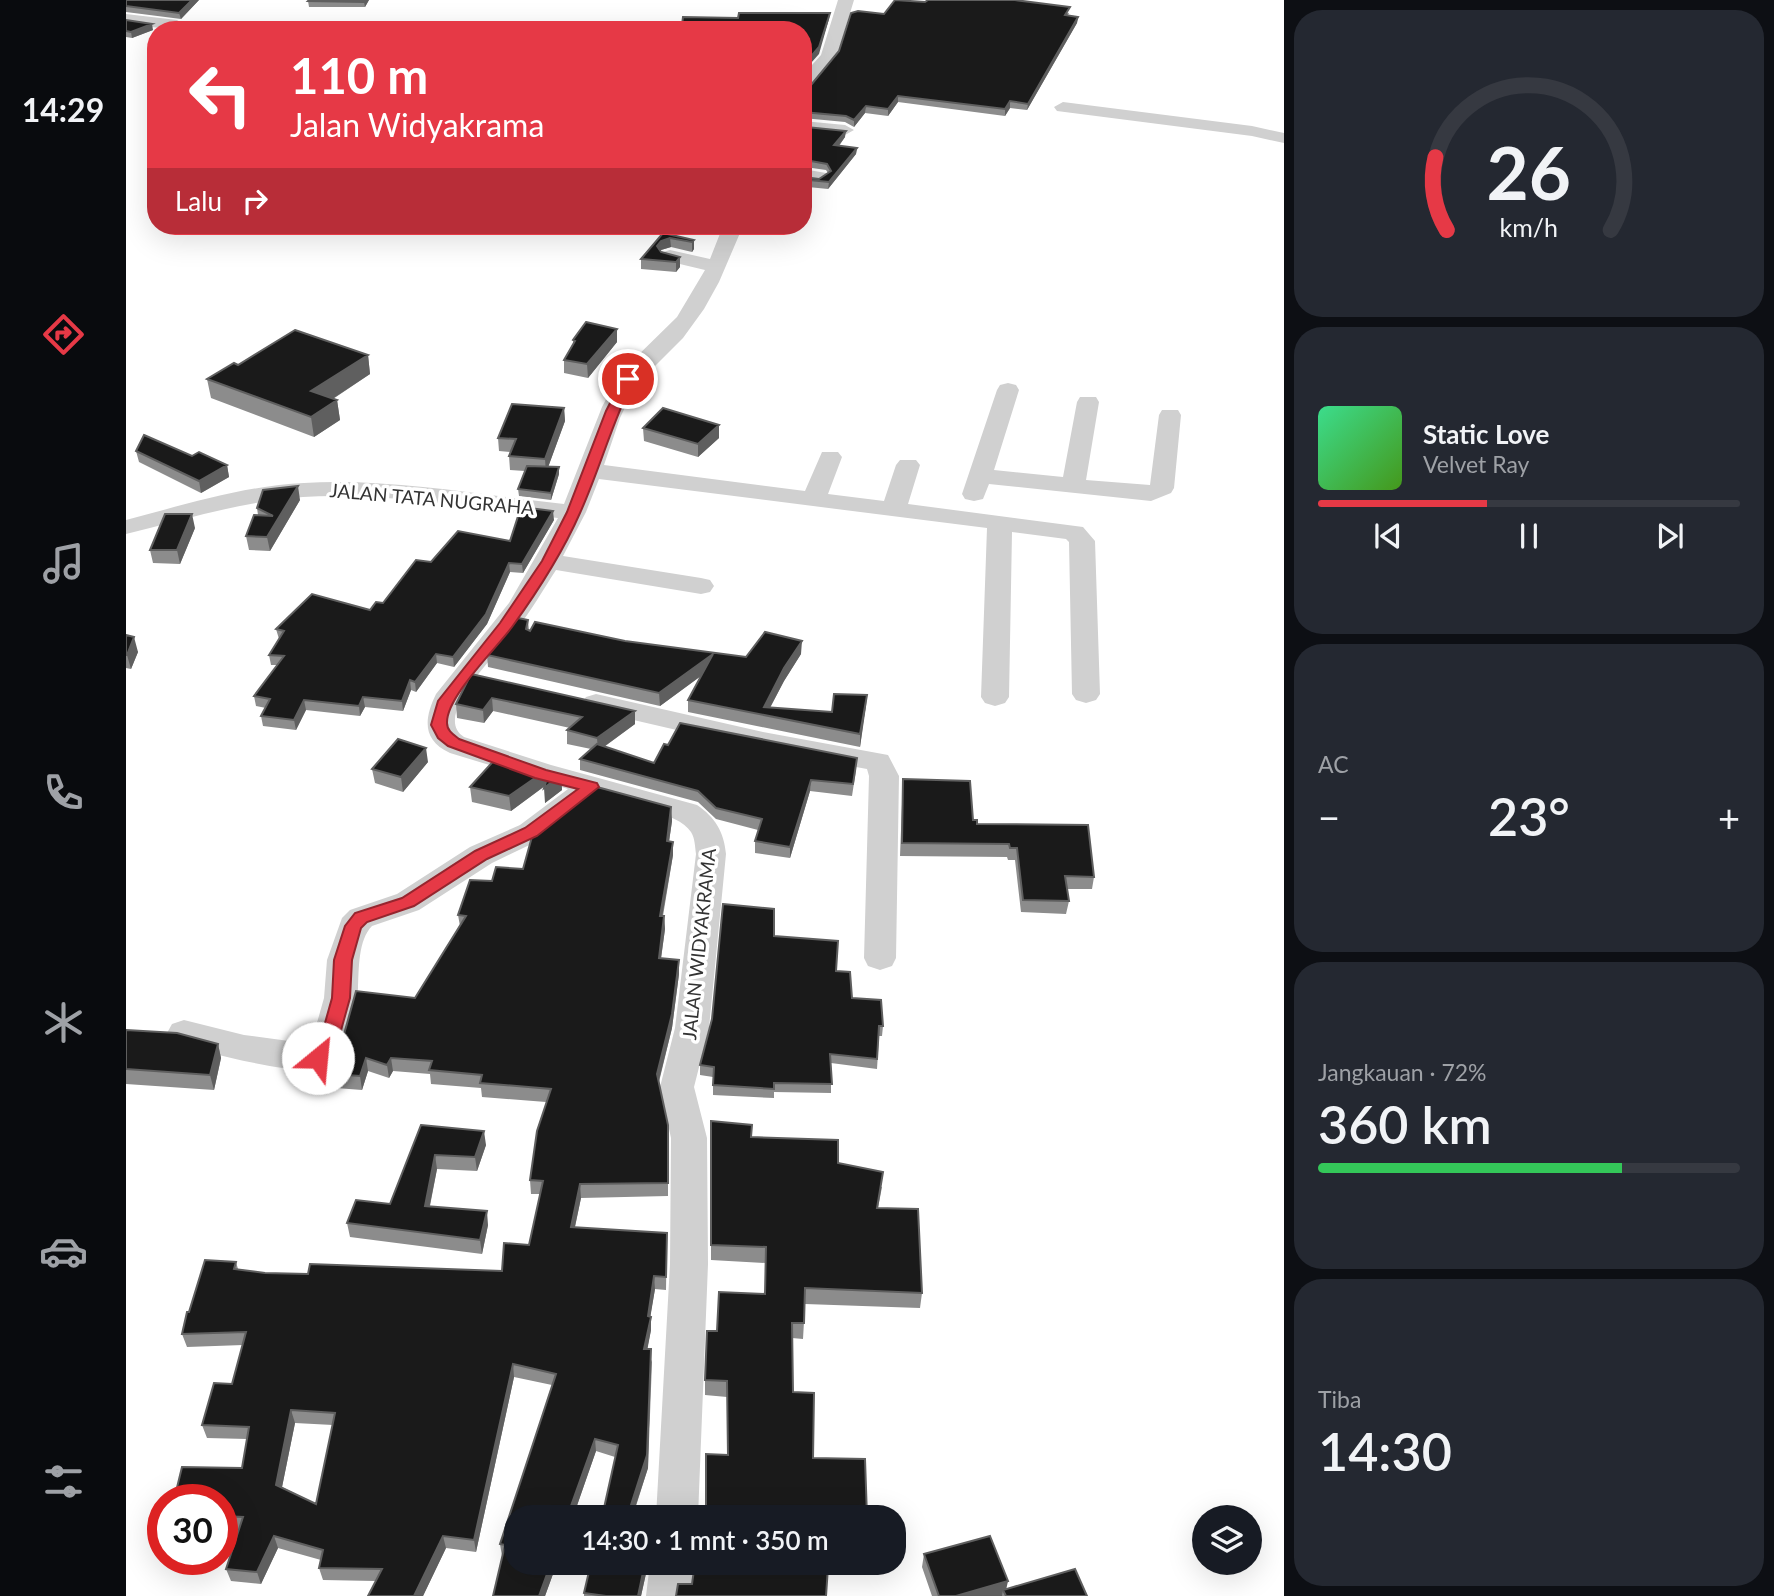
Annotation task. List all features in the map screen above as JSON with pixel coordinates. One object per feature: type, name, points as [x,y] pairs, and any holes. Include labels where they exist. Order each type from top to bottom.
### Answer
[{"type":"street","points":[[812,66],[829,55],[846,0]]},
{"type":"street","points":[[126,19],[147,21]]},
{"type":"street","points":[[1063,107],[1252,131],[1284,138]]},
{"type":"street","points":[[812,128],[845,130]]},
{"type":"street","name":"JALAN WIDYAKRAMA","points":[[678,1505],[689,1264],[689,1138],[677,1087],[692,1028],[712,854],[710,835],[700,821],[686,812],[498,759],[454,743],[443,735],[439,725],[443,705],[479,677],[506,626],[549,561],[574,512],[610,415],[628,379],[682,324],[715,266],[729,235]]},
{"type":"street","points":[[670,256],[715,266]]},
{"type":"street","points":[[967,518],[1008,390]]},
{"type":"street","points":[[1073,485],[1088,402]]},
{"type":"street","points":[[980,476],[1151,494],[1162,488],[1170,415]]},
{"type":"street","points":[[814,499],[830,457]]},
{"type":"street","points":[[894,509],[908,465]]},
{"type":"street","points":[[591,471],[1074,533],[1082,541],[1086,694]]},
{"type":"street","name":"JALAN TATA NUGRAHA","points":[[126,527],[241,498],[324,489],[367,490],[574,512]]},
{"type":"street","points":[[995,697],[1000,522]]},
{"type":"street","points":[[549,561],[701,586]]},
{"type":"street","points":[[572,698],[763,741],[878,762],[884,776],[880,958]]},
{"type":"street","points":[[184,1033],[244,1048],[318,1058],[326,1052],[330,1040],[341,998],[343,960],[353,926],[361,918],[408,902],[481,855],[531,832],[591,787]]},
{"type":"street","points":[[668,1596],[671,1575]]},
{"type":"building","points":[[126,0],[192,0],[179,13],[126,6]]},
{"type":"building","points":[[309,0],[366,0],[364,2]]},
{"type":"building","points":[[895,0],[1015,0],[1070,7],[1065,15],[1078,17],[1028,104],[1010,101],[1005,109],[898,96],[888,109],[866,106],[854,120],[846,116],[812,113],[812,84],[839,51],[851,13],[858,11],[884,14]]},
{"type":"building","points":[[739,13],[830,13],[819,47],[812,55],[812,21],[682,21],[683,17],[738,18]]},
{"type":"building","points":[[126,20],[147,23],[147,26],[131,32],[126,31]]},
{"type":"building","points":[[812,128],[846,131],[834,145],[857,148],[829,182],[812,180],[831,171],[827,164],[812,161]]},
{"type":"building","points":[[661,235],[694,240],[692,242],[670,238],[661,241],[657,246],[661,252],[680,257],[676,262],[641,259]]},
{"type":"building","points":[[586,322],[617,329],[587,364],[564,360],[575,341],[573,340]]},
{"type":"building","points":[[295,330],[368,355],[311,391],[337,400],[311,417],[207,379],[234,363],[238,365]]},
{"type":"building","points":[[512,404],[564,408],[545,459],[509,456],[516,439],[498,438]]},
{"type":"building","points":[[663,408],[719,425],[698,444],[643,428]]},
{"type":"building","points":[[144,435],[192,456],[199,452],[227,465],[199,481],[136,451]]},
{"type":"building","points":[[527,466],[559,467],[551,493],[518,489]]},
{"type":"building","points":[[298,486],[267,537],[246,536],[254,515],[273,516],[257,508],[263,490]]},
{"type":"building","points":[[521,507],[553,511],[522,564],[509,563],[486,614],[453,657],[436,654],[415,682],[410,680],[402,701],[363,697],[359,706],[304,700],[294,720],[261,716],[270,699],[254,696],[284,656],[269,655],[284,631],[276,629],[312,594],[370,610],[376,602],[383,603],[416,560],[431,562],[458,531],[510,541]]},
{"type":"building","points":[[165,514],[192,514],[177,550],[150,550]]},
{"type":"building","points":[[518,618],[528,620],[526,629],[530,631],[535,622],[625,641],[746,657],[765,632],[802,641],[784,668],[764,707],[832,712],[834,694],[867,695],[860,734],[688,700],[713,654],[659,693],[487,655]]},
{"type":"building","points":[[126,635],[134,637],[127,655],[126,655]]},
{"type":"building","points":[[471,674],[635,711],[597,738],[567,730],[582,717],[492,698],[483,710],[456,704]]},
{"type":"building","points":[[680,723],[857,758],[853,784],[811,780],[790,847],[755,841],[762,819],[716,808],[698,791],[580,759],[597,744],[654,763]]},
{"type":"building","points":[[398,739],[426,748],[401,777],[372,769]]},
{"type":"building","points":[[498,756],[545,771],[509,796],[470,787]]},
{"type":"building","points":[[549,772],[561,775],[544,788]]},
{"type":"building","points":[[903,779],[970,781],[973,820],[977,820],[977,824],[1088,825],[1094,877],[1065,876],[1069,901],[1023,900],[1017,848],[1010,848],[1009,844],[902,843]]},
{"type":"building","points":[[597,787],[671,807],[667,841],[673,842],[660,916],[664,916],[659,958],[679,960],[672,1014],[657,1074],[668,1125],[668,1183],[580,1184],[571,1227],[667,1233],[666,1277],[654,1276],[648,1316],[651,1317],[644,1349],[651,1349],[647,1455],[631,1505],[605,1505],[618,1445],[595,1439],[571,1505],[513,1505],[556,1374],[513,1364],[474,1540],[443,1536],[414,1596],[368,1596],[382,1569],[319,1568],[323,1550],[274,1536],[257,1572],[238,1570],[238,1532],[243,1517],[238,1517],[238,1484],[178,1484],[182,1467],[242,1468],[249,1427],[202,1425],[214,1383],[232,1384],[246,1332],[182,1334],[205,1260],[236,1262],[234,1269],[265,1273],[308,1274],[310,1264],[502,1271],[504,1243],[529,1245],[543,1181],[530,1180],[537,1131],[551,1089],[480,1083],[482,1075],[429,1070],[432,1061],[391,1058],[387,1065],[366,1058],[360,1076],[333,1074],[356,991],[415,998],[466,916],[458,915],[470,880],[492,881],[496,867],[523,869],[533,833]],"holes":[[[291,1410],[335,1413],[316,1504],[276,1485]]]},
{"type":"building","points":[[723,904],[774,909],[774,936],[838,941],[836,971],[850,972],[852,998],[881,1000],[883,1026],[879,1026],[877,1059],[830,1054],[832,1084],[774,1083],[774,1089],[713,1085],[714,1067],[700,1065],[712,1019]]},
{"type":"building","points":[[126,1030],[177,1033],[218,1044],[210,1075],[126,1069]]},
{"type":"building","points":[[711,1121],[752,1125],[751,1137],[838,1140],[838,1163],[883,1172],[877,1208],[918,1209],[922,1293],[805,1288],[804,1323],[792,1323],[793,1392],[814,1393],[813,1458],[865,1459],[867,1505],[706,1505],[706,1454],[728,1455],[727,1381],[705,1380],[707,1331],[717,1331],[719,1292],[765,1294],[766,1247],[711,1245]]},
{"type":"building","points":[[421,1125],[484,1131],[475,1157],[435,1155],[425,1206],[487,1211],[480,1240],[347,1223],[356,1200],[390,1204]]},
{"type":"building","points":[[990,1536],[1008,1581],[956,1596],[939,1596],[924,1554]]},
{"type":"building","points":[[504,1549],[504,1575],[547,1575],[539,1596],[493,1596]]},
{"type":"building","points":[[1075,1569],[1087,1596],[1006,1596],[1003,1590]]},
{"type":"building","points":[[588,1575],[642,1575],[638,1596],[584,1593]]},
{"type":"building","points":[[693,1575],[827,1575],[826,1596],[676,1596],[678,1584],[692,1584]]},
{"type":"route","points":[[318,1058],[326,1052],[341,998],[343,960],[353,926],[361,918],[408,902],[481,855],[531,832],[591,787],[541,774],[454,743],[443,735],[439,725],[443,705],[506,626],[540,578],[574,512],[617,396],[628,379]]}]
